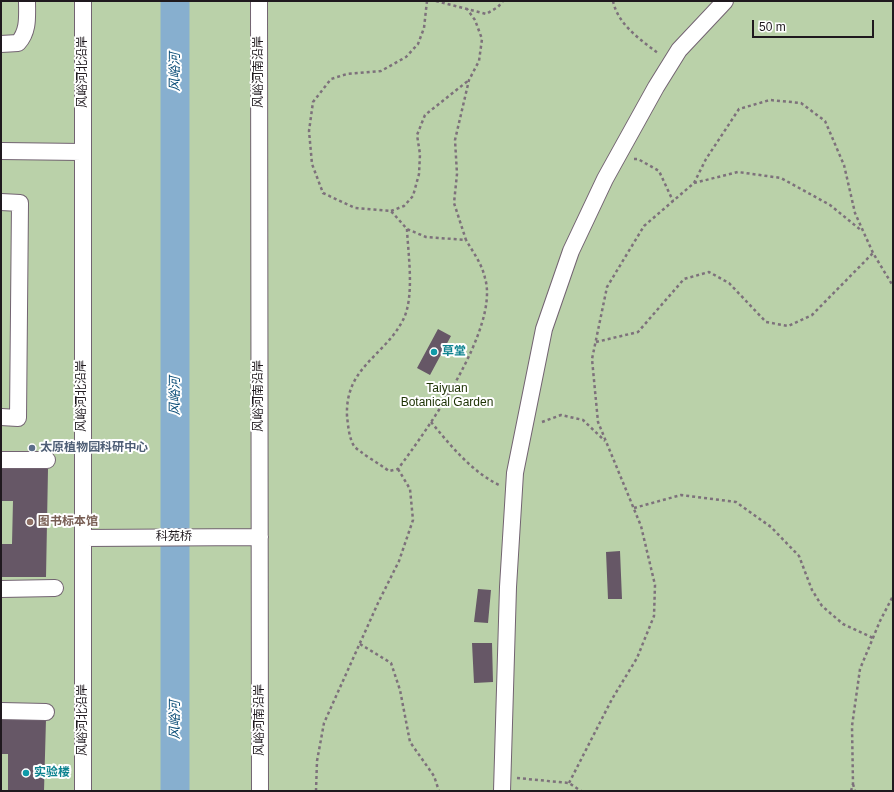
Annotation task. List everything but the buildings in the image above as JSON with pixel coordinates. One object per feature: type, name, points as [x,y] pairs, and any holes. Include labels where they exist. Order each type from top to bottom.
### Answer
[{"type":"street","points":[[1,44],[18,43],[24,36],[27,1]]},
{"type":"street","name":"风峪河北沿岸","points":[[83,1],[83,791]]},
{"type":"street","name":"风峪河南沿岸","points":[[259,1],[260,791]]},
{"type":"street","points":[[502,784],[508,587],[515,473],[544,329],[571,252],[615,160],[679,50],[725,1]]},
{"type":"street","points":[[1,151],[82,152]]},
{"type":"street","points":[[1,202],[20,203],[18,418],[1,418]]},
{"type":"street","points":[[1,460],[47,460]]},
{"type":"street","name":"科苑桥","points":[[83,538],[260,536]]},
{"type":"street","points":[[1,589],[56,588]]},
{"type":"street","points":[[1,711],[46,712]]},
{"type":"path","points":[[428,1],[424,28],[418,44],[406,57],[381,71],[348,74],[331,79],[313,102],[309,131],[312,164],[323,193],[355,208],[391,211],[404,206],[413,196],[420,174],[420,154],[417,135],[425,115],[469,80]]},
{"type":"path","points":[[436,1],[486,14],[503,1]]},
{"type":"path","points":[[613,1],[615,11],[632,32],[671,63]]},
{"type":"path","points":[[407,229],[408,299],[403,319],[388,342],[356,376],[346,402],[348,427],[354,446],[389,471],[398,469],[431,422],[464,368],[480,331],[486,299],[486,278],[466,240],[454,203],[457,174],[455,140],[469,80],[479,61],[482,39],[475,20],[467,8]]},
{"type":"path","points":[[569,783],[612,699],[637,658],[654,616],[655,585],[641,526],[598,422],[592,359],[607,287],[644,226],[694,183],[706,160],[739,109],[770,100],[801,103],[825,121],[844,165],[855,213],[873,253],[893,286]]},
{"type":"path","points":[[615,160],[638,159],[659,171],[673,201]]},
{"type":"path","points":[[694,183],[738,172],[781,178],[830,205],[864,232]]},
{"type":"path","points":[[391,211],[407,229],[426,237],[466,240]]},
{"type":"path","points":[[596,342],[638,332],[684,278],[709,272],[730,283],[766,322],[788,326],[812,315],[873,253]]},
{"type":"path","points":[[524,428],[561,415],[583,420],[606,442]]},
{"type":"path","points":[[431,422],[454,450],[488,479],[514,492]]},
{"type":"path","points":[[316,791],[317,761],[324,723],[399,561],[413,520],[410,489],[398,469]]},
{"type":"path","points":[[634,508],[681,495],[736,502],[771,527],[799,556],[812,590],[822,606],[843,624],[873,638]]},
{"type":"path","points":[[856,791],[854,784],[852,726],[860,669],[893,596]]},
{"type":"path","points":[[360,644],[391,662],[400,690],[410,742],[434,776],[439,791]]},
{"type":"path","points":[[502,784],[569,783],[581,791]]},
{"type":"path","points":[[851,791],[854,784]]},
{"type":"green space","name":"Taiyuan Botanical Garden","points":[[1,1],[893,1],[893,791],[1,791]]},
{"type":"waterway","name":"风峪河","points":[[175,1],[175,791]]},
{"type":"place","name":"草堂","points":[[434,352]]},
{"type":"place","name":"太原植物园科研中心","points":[[32,448]]},
{"type":"place","name":"图书标本馆","points":[[30,522]]},
{"type":"place","name":"实验楼","points":[[26,773]]}]
